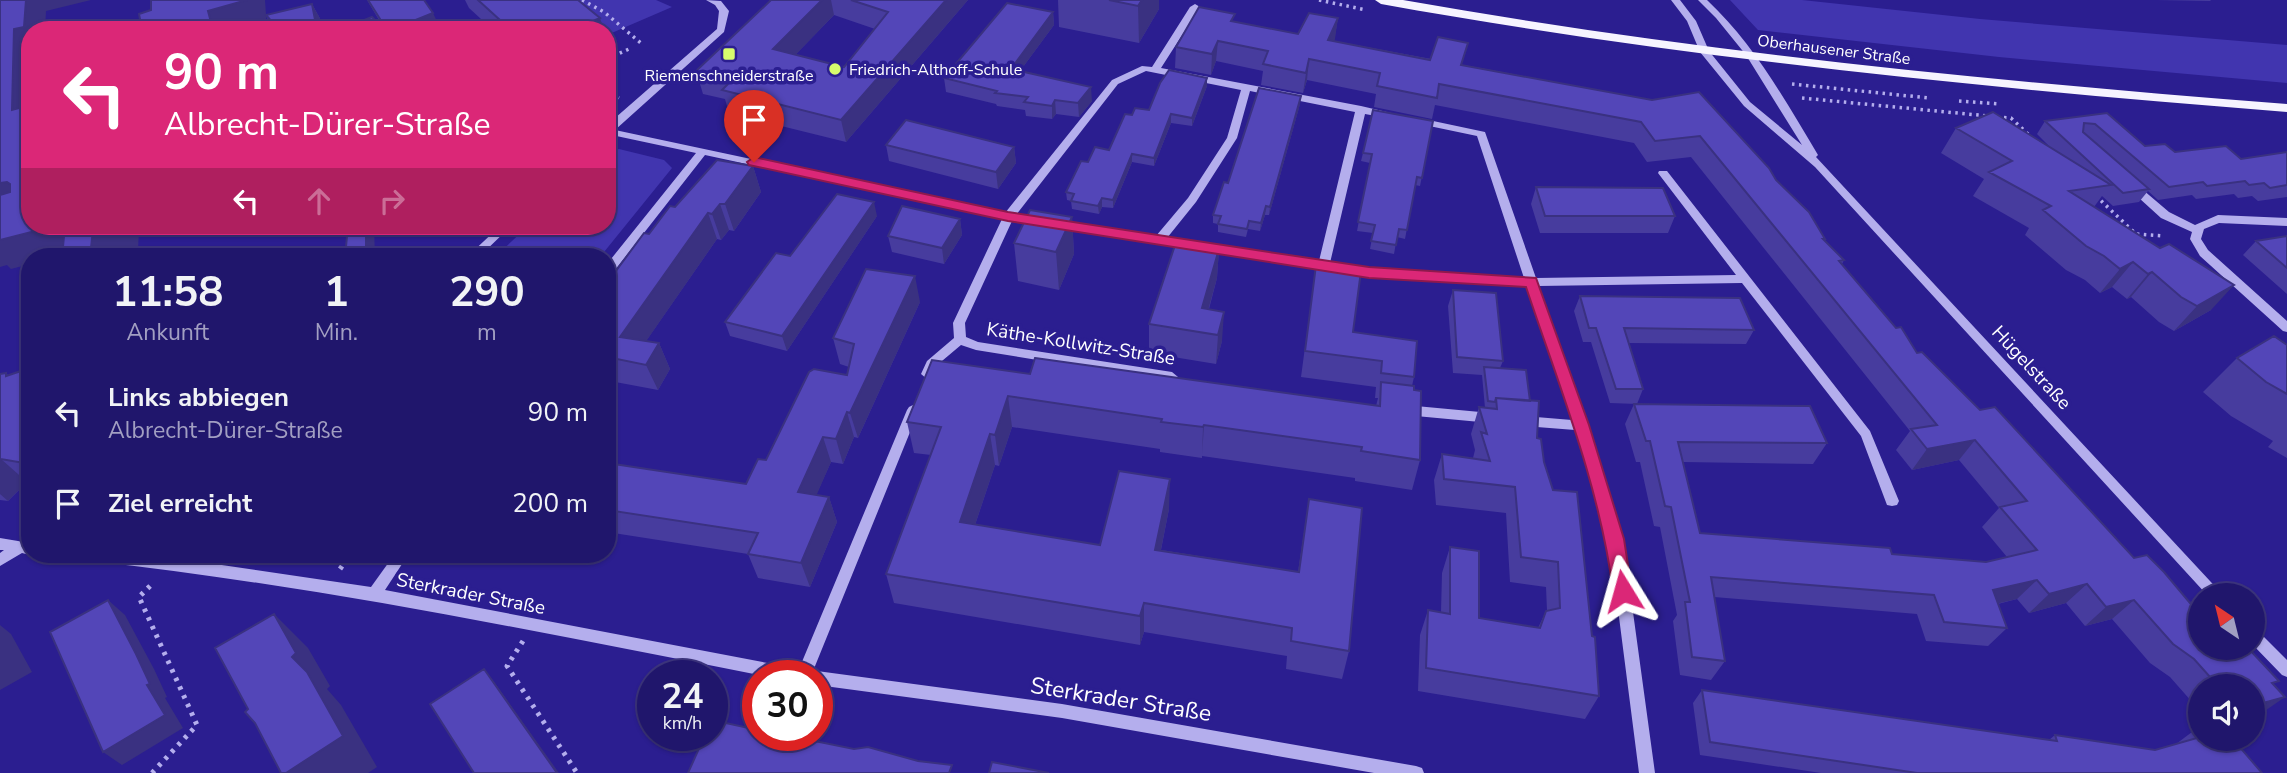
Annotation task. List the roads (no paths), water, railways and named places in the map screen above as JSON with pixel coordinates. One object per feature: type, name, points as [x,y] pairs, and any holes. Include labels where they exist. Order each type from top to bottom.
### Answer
[{"type":"main road","name":"Oberhausener Straße","points":[[1381,0],[1502,22],[1753,58],[2003,86],[2287,108]]},
{"type":"street","points":[[616,123],[721,30],[724,11],[718,3],[710,0]]},
{"type":"street","name":"Hügelstraße","points":[[1675,0],[1691,22],[1705,52],[1747,104],[1819,165],[2205,583]]},
{"type":"street","name":"Hügelstraße","points":[[1702,0],[1718,14],[1753,58],[1819,165]]},
{"type":"street","points":[[1195,7],[1155,70],[1481,134],[1616,539],[1647,773]]},
{"type":"street","name":"Käthe-Kollwitz-Straße","points":[[1155,70],[1145,68],[1115,82],[1008,216],[960,323],[960,338],[976,346],[1188,380]]},
{"type":"street","points":[[1159,240],[1192,201],[1232,138],[1246,88]]},
{"type":"street","points":[[1324,265],[1361,109]]},
{"type":"street","points":[[616,133],[1008,216],[1369,272],[1531,282],[1745,279]]},
{"type":"street","points":[[616,261],[703,151]]},
{"type":"street","points":[[1663,173],[1866,434],[1892,501]]},
{"type":"street","points":[[2120,176],[2160,211],[2197,235]]},
{"type":"street","points":[[2287,222],[2218,219],[2199,227],[2197,235],[2204,253],[2287,328]]},
{"type":"street","points":[[482,248],[496,235]]},
{"type":"street","points":[[809,660],[932,364],[960,338]]},
{"type":"street","points":[[1390,408],[1580,425]]},
{"type":"street","points":[[0,544],[21,548]]},
{"type":"street","points":[[0,560],[21,551]]},
{"type":"street","name":"Sterkrader Straße","points":[[216,563],[742,665]]},
{"type":"street","points":[[374,595],[396,563]]},
{"type":"street","points":[[2265,647],[2287,670]]},
{"type":"street","name":"Sterkrader Straße","points":[[833,680],[1062,711],[1416,773]]},
{"type":"place","name":"Riemenschneiderstraße","points":[[729,54]]},
{"type":"place","name":"Friedrich-Althoff-Schule","points":[[835,69]]}]
